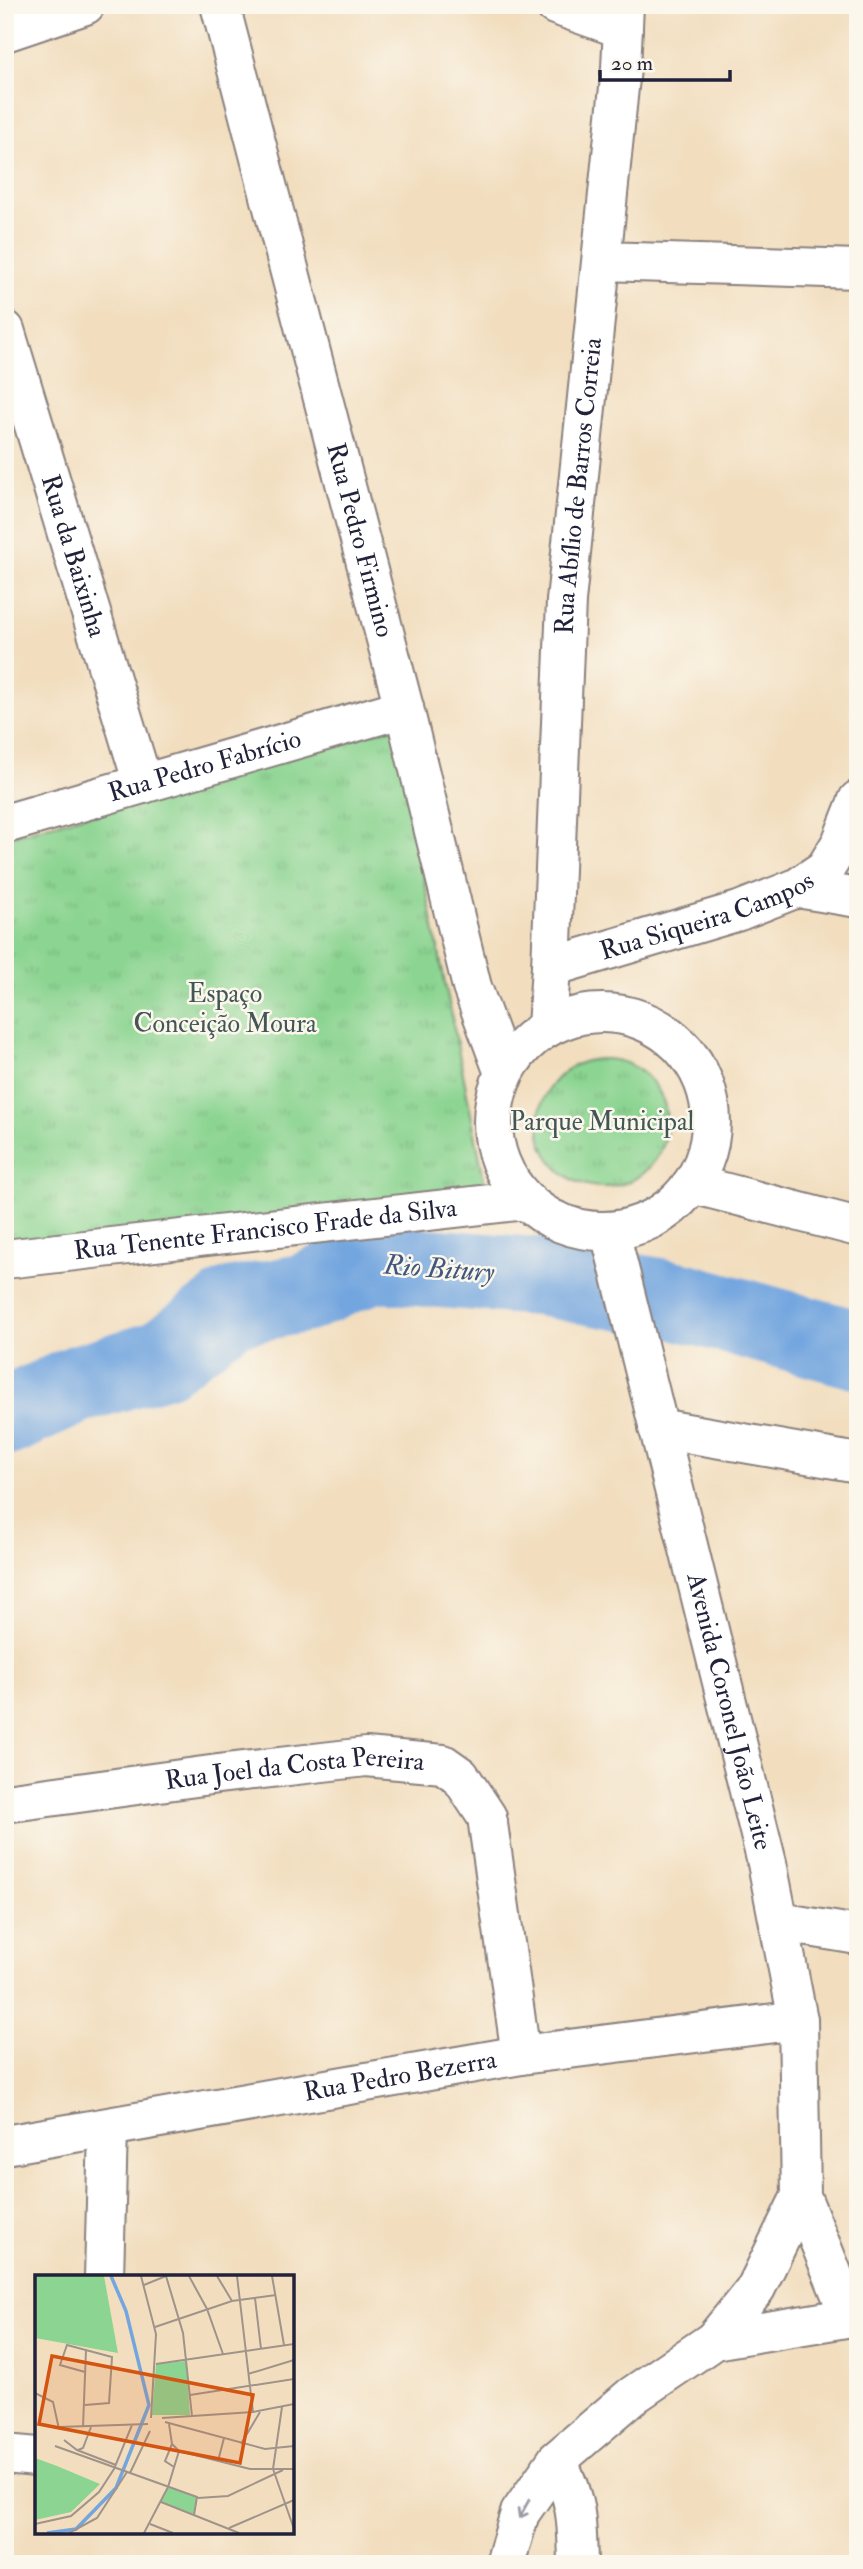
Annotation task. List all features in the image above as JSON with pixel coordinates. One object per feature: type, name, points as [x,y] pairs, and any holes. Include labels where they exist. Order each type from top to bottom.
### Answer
[{"type":"street","points":[[5,32],[85,5]]},
{"type":"street","name":"Rua Pedro Firmino","points":[[220,5],[404,708],[471,987],[504,1073]]},
{"type":"street","points":[[555,5],[624,17]]},
{"type":"street","name":"Rua Abílio de Barros Correia","points":[[547,1027],[566,601],[624,17]]},
{"type":"street","points":[[601,261],[858,269]]},
{"type":"street","name":"Rua da Baixinha","points":[[5,330],[143,784]]},
{"type":"street","name":"Rua Pedro Fabrício","points":[[5,824],[404,708]]},
{"type":"street","name":"Rua Siqueira Campos","points":[[551,967],[739,911],[797,888],[825,870],[841,843],[858,800]]},
{"type":"street","points":[[797,888],[858,898]]},
{"type":"street","points":[[618,1013],[653,1024],[682,1047],[702,1078],[712,1114],[708,1151],[692,1184],[670,1209],[641,1224],[614,1248],[579,1229],[551,1219],[526,1200],[505,1173],[495,1140],[495,1105],[504,1073],[523,1047],[547,1027],[582,1014],[618,1013]]},
{"type":"street","points":[[692,1184],[858,1227]]},
{"type":"street","name":"Rua Tenente Francisco Frade da Silva","points":[[5,1259],[526,1200]]},
{"type":"street","name":"Avenida Coronel João Leite","points":[[614,1248],[767,1863],[779,1923],[797,2020],[801,2196],[854,2317]]},
{"type":"street","points":[[658,1428],[858,1463]]},
{"type":"street","name":"Rua Joel da Costa Pereira","points":[[5,1803],[366,1757],[443,1764],[460,1776],[487,1817],[521,2055]]},
{"type":"street","points":[[779,1923],[858,1935]]},
{"type":"street","name":"Rua Pedro Bezerra","points":[[5,2145],[521,2055],[797,2020]]},
{"type":"street","points":[[104,2275],[108,2129]]},
{"type":"street","name":"Avenida Coronel João Leite","points":[[714,2340],[756,2288],[801,2196]]},
{"type":"street","points":[[505,2564],[520,2513],[557,2460],[632,2396],[714,2340],[854,2317]]},
{"type":"street","points":[[5,2454],[35,2457]]},
{"type":"street","points":[[557,2460],[571,2488],[577,2518],[578,2564]]},
{"type":"green space","name":"Espaço Conceição Moura","points":[[394,727],[489,1204],[5,1252],[5,838]]},
{"type":"green space","name":"Parque Municipal","points":[[603,1059],[628,1063],[649,1077],[663,1098],[667,1123],[663,1148],[649,1169],[628,1183],[603,1187],[578,1183],[557,1169],[543,1148],[539,1123],[543,1098],[557,1077],[578,1063]]},
{"type":"waterway","name":"Rio Bitury","points":[[5,1417],[81,1383],[162,1359],[232,1307],[304,1293],[373,1263],[542,1277],[684,1302],[858,1350]]}]
